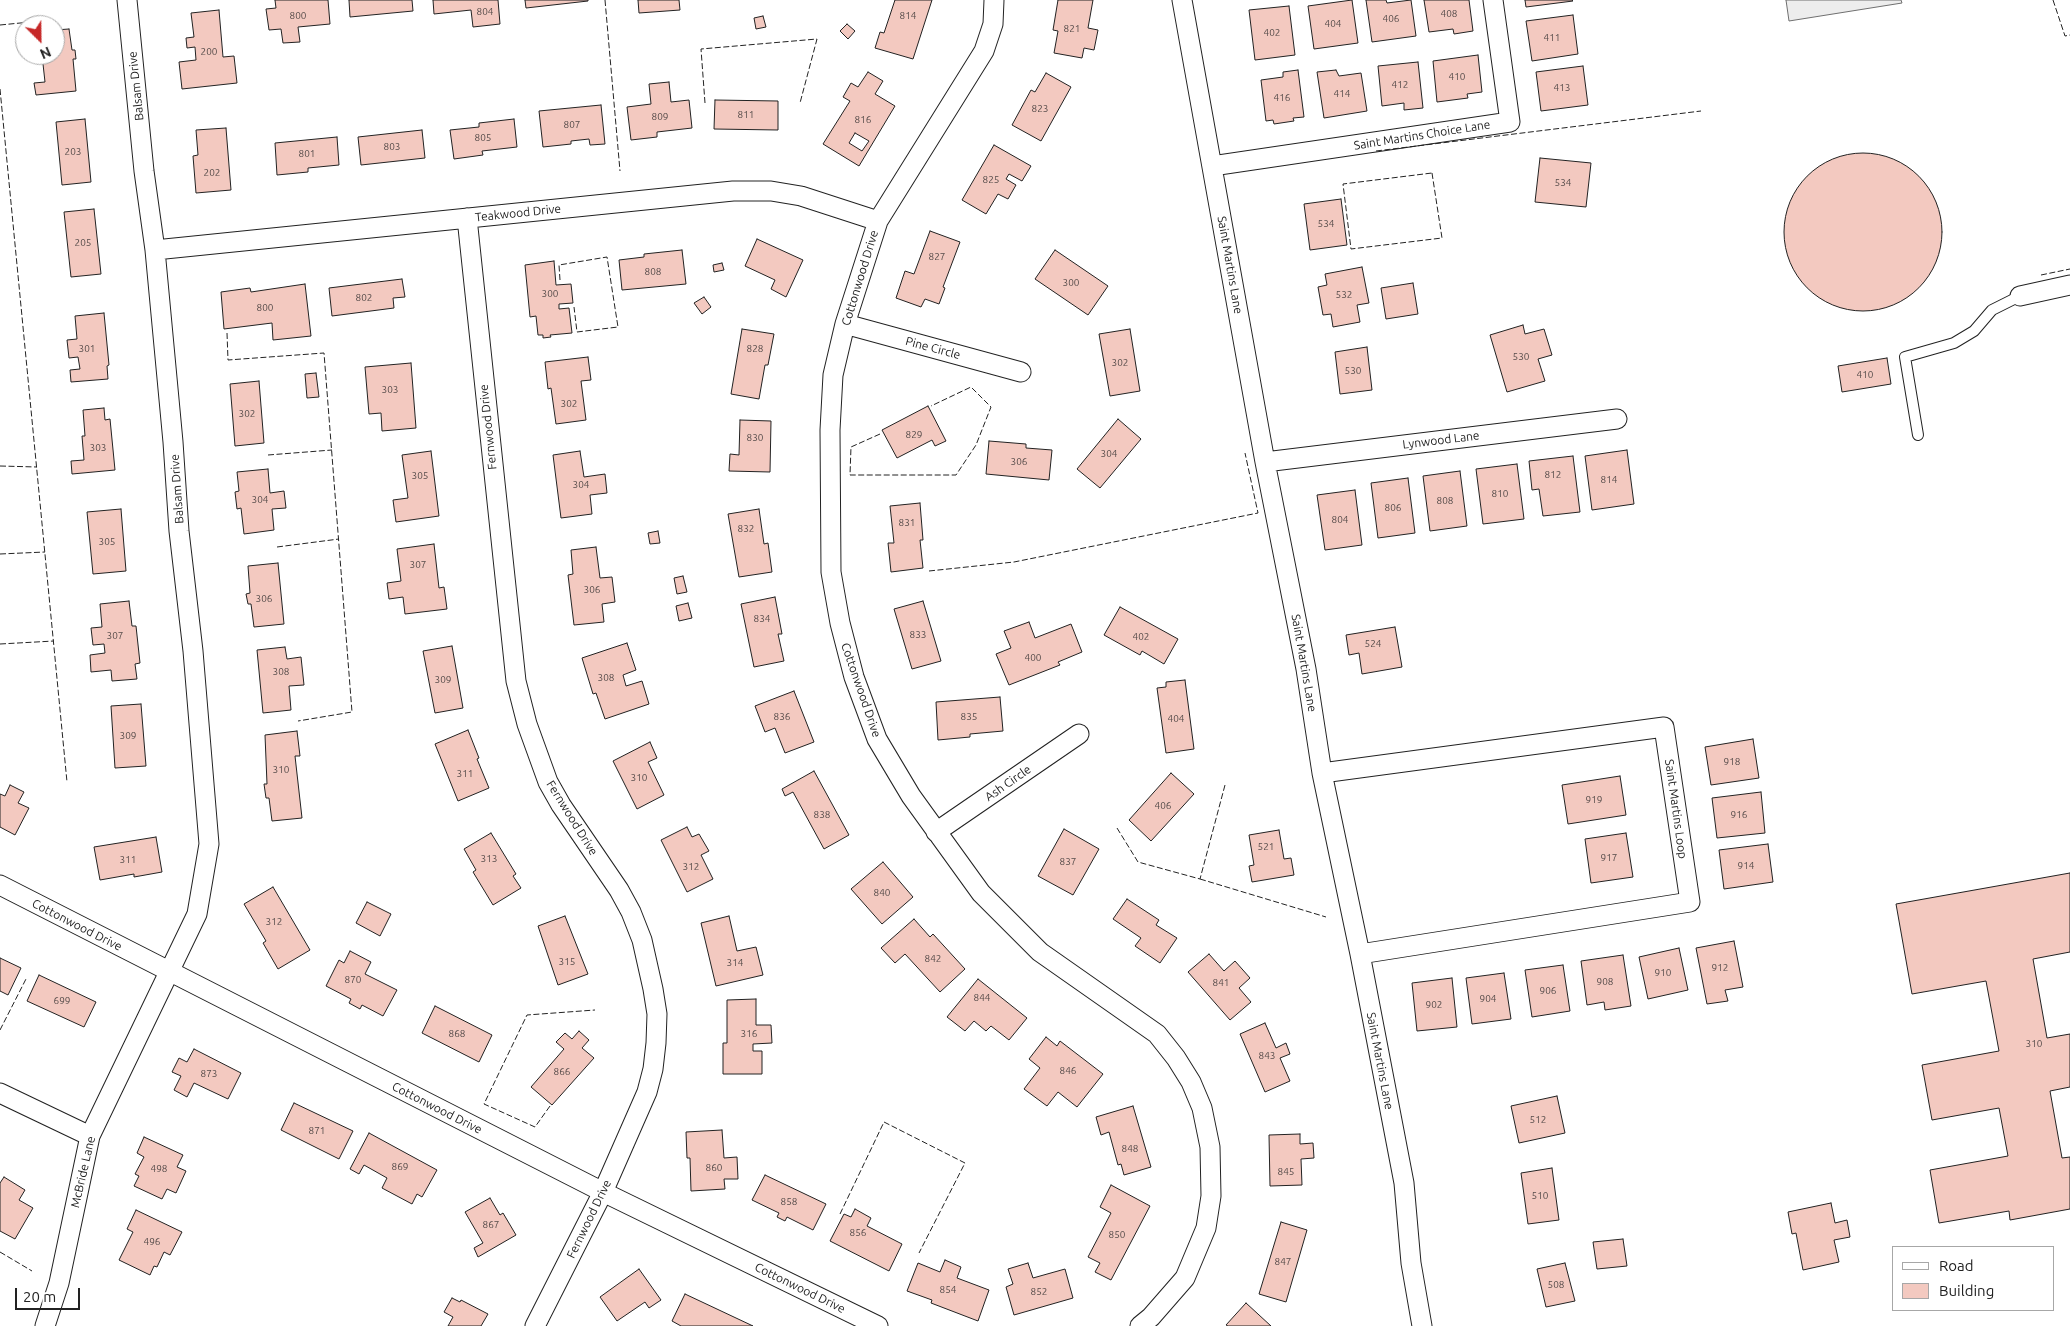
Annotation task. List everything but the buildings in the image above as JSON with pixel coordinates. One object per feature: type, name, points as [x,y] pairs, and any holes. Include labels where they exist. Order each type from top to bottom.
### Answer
[{"type":"street","name":"Balsam Drive","points":[[127,0],[175,456],[209,844],[197,914],[168,972]]},
{"type":"street","name":"Cottonwood Drive","points":[[994,0],[993,24],[984,51],[878,221],[845,324],[833,375],[830,430],[831,572],[840,623],[854,677],[878,739],[911,796],[981,893],[1040,952],[1157,1034],[1176,1058],[1191,1082],[1202,1108],[1210,1146],[1212,1196],[1206,1228],[1185,1278],[1151,1317],[1140,1326]]},
{"type":"street","name":"Saint Martins Lane","points":[[1182,0],[1265,462],[1306,669],[1322,773],[1360,954],[1404,1183],[1411,1263],[1422,1326]]},
{"type":"street","name":"Saint Martins Choice Lane","points":[[1212,166],[1510,122],[1492,0]]},
{"type":"street","name":"Teakwood Drive","points":[[154,250],[733,191],[771,192],[801,196],[878,221]]},
{"type":"street","name":"Fernwood Drive","points":[[467,218],[516,681],[527,724],[548,782],[561,805],[619,890],[631,912],[642,940],[657,1014],[656,1043],[647,1092],[603,1192],[535,1326]]},
{"type":"street","points":[[2020,296],[2070,285]]},
{"type":"street","name":"Pine Circle","points":[[845,324],[1021,372]]},
{"type":"street","name":"Lynwood Lane","points":[[1265,462],[1617,419]]},
{"type":"street","name":"Saint Martins Loop","points":[[1322,773],[1664,727],[1690,902],[1360,954]]},
{"type":"street","name":"Ash Circle","points":[[936,832],[1079,734]]},
{"type":"street","name":"Cottonwood Drive","points":[[0,885],[603,1192],[878,1326]]},
{"type":"street","name":"McBride Lane","points":[[45,1326],[59,1283],[90,1136],[168,972]]},
{"type":"street","points":[[0,1093],[90,1136]]},
{"type":"lane","points":[[1918,435],[1905,357],[1954,344],[1974,331],[1992,310],[2020,296]]},
{"type":"shaded area","points":[[1786,0],[1901,0],[1902,3],[1789,21]]},
{"type":"fence","points":[[605,0],[620,171]]},
{"type":"fence","points":[[2053,0],[2065,36],[2070,35]]},
{"type":"fence","points":[[0,25],[15,24]]},
{"type":"fence","points":[[705,103],[701,49],[817,39],[800,103]]},
{"type":"fence","points":[[0,89],[67,782]]},
{"type":"fence","points":[[1376,151],[1701,111]]},
{"type":"fence","points":[[1432,173],[1442,238],[1351,249],[1343,184],[1432,173]]},
{"type":"fence","points":[[560,280],[559,265],[607,257],[618,327],[577,332],[574,307]]},
{"type":"fence","points":[[2041,275],[2070,269]]},
{"type":"fence","points":[[227,333],[228,360],[324,353],[352,712],[298,721]]},
{"type":"fence","points":[[880,434],[851,447],[850,475],[956,475],[976,445],[991,407],[971,387],[931,406]]},
{"type":"fence","points":[[268,455],[332,450]]},
{"type":"fence","points":[[929,571],[1014,562],[1258,513],[1245,453]]},
{"type":"fence","points":[[0,466],[37,467]]},
{"type":"fence","points":[[277,547],[339,539]]},
{"type":"fence","points":[[0,554],[45,552]]},
{"type":"fence","points":[[0,644],[54,641]]},
{"type":"fence","points":[[1117,828],[1138,862],[1200,879],[1225,785]]},
{"type":"fence","points":[[1200,879],[1326,917]]},
{"type":"fence","points":[[0,1030],[27,977]]},
{"type":"fence","points":[[550,1106],[535,1127],[484,1104],[527,1015],[595,1010]]},
{"type":"fence","points":[[840,1214],[884,1122],[965,1163],[919,1253]]},
{"type":"fence","points":[[0,1252],[32,1271]]}]
